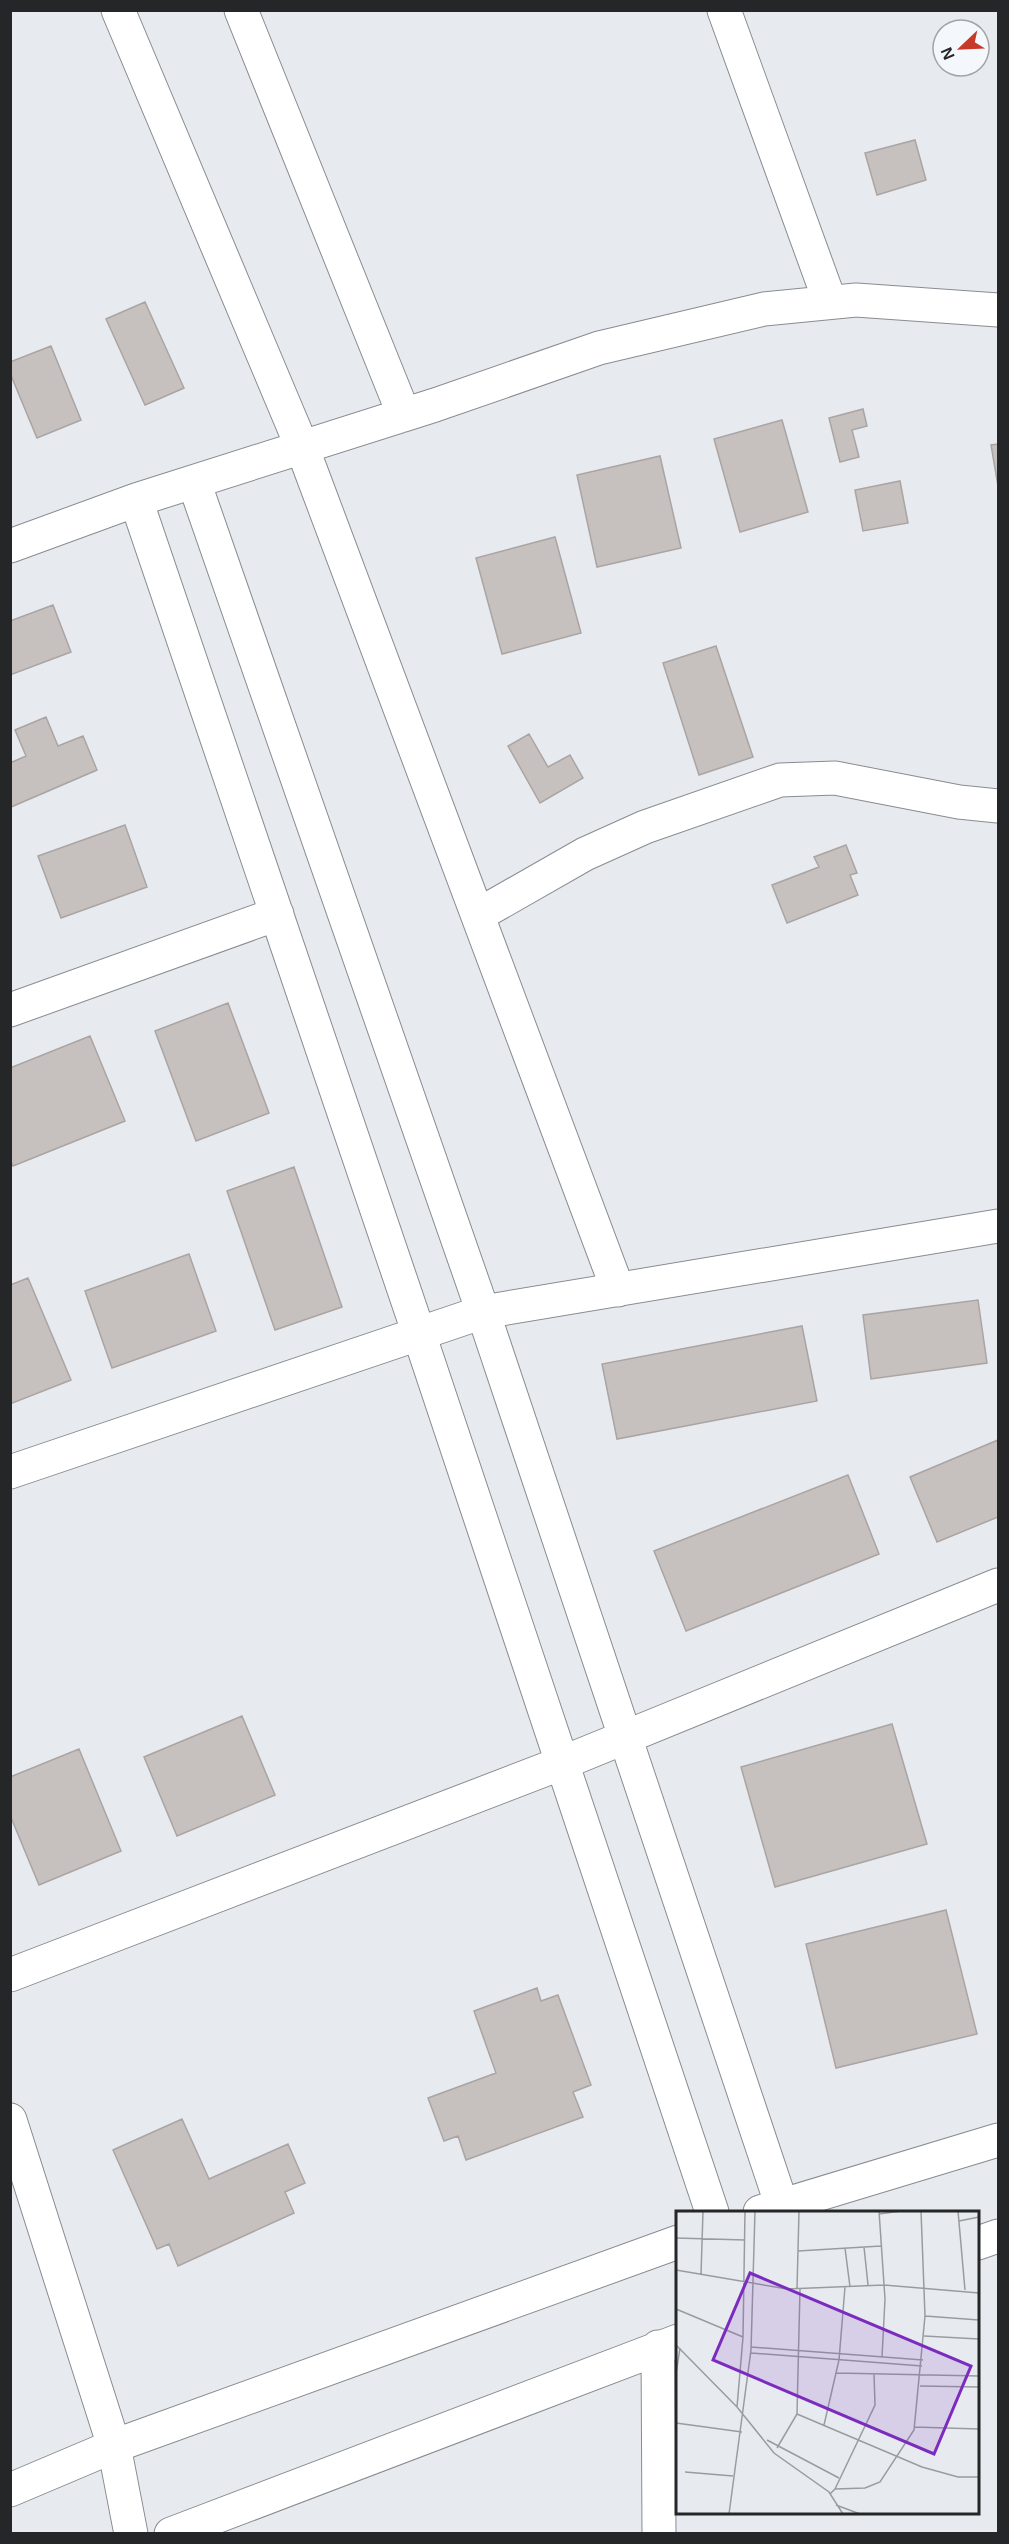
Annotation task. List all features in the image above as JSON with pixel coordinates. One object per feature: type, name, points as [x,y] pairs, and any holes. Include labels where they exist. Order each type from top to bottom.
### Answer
[{"type":"street","points":[[117,10],[302,447],[618,1290]]},
{"type":"street","points":[[241,10],[404,415]]},
{"type":"street","points":[[724,10],[830,302]]},
{"type":"street","points":[[10,546],[136,500],[404,415],[599,348],[764,309],[830,302],[856,300],[999,310]]},
{"type":"street","points":[[194,482],[483,1312],[626,1738],[771,2209],[999,2140]]},
{"type":"street","points":[[136,500],[419,1334],[712,2211]]},
{"type":"street","points":[[478,915],[585,854],[645,827],[780,780],[835,778],[959,802],[999,806]]},
{"type":"street","points":[[10,1010],[277,914]]},
{"type":"street","points":[[10,1472],[483,1312],[999,1226]]},
{"type":"street","points":[[10,1974],[626,1738],[999,1585]]},
{"type":"street","points":[[10,2120],[114,2446],[131,2534]]},
{"type":"street","points":[[979,2243],[999,2236]]},
{"type":"street","points":[[10,2490],[114,2446],[676,2243]]},
{"type":"street","points":[[171,2534],[668,2344],[659,2534]]},
{"type":"building","points":[[915,140],[926,180],[877,195],[865,153]]},
{"type":"building","points":[[145,302],[184,388],[145,405],[106,319]]},
{"type":"building","points":[[51,346],[81,420],[37,438],[10,373],[10,362]]},
{"type":"building","points":[[863,409],[867,426],[852,430],[859,457],[840,462],[829,418]]},
{"type":"building","points":[[782,420],[808,512],[740,532],[714,439]]},
{"type":"building","points":[[998,444],[998,486],[991,445]]},
{"type":"building","points":[[660,456],[681,548],[597,567],[577,475]]},
{"type":"building","points":[[900,481],[908,523],[863,531],[855,490]]},
{"type":"building","points":[[555,537],[581,633],[502,654],[476,558]]},
{"type":"building","points":[[53,605],[71,652],[10,675],[10,621]]},
{"type":"building","points":[[716,646],[753,757],[699,775],[663,663]]},
{"type":"building","points":[[46,717],[58,746],[83,736],[97,770],[11,807],[10,763],[26,756],[15,730]]},
{"type":"building","points":[[529,734],[548,767],[570,755],[583,778],[540,803],[508,746]]},
{"type":"building","points":[[125,825],[147,887],[61,918],[38,856]]},
{"type":"building","points":[[846,845],[857,873],[850,875],[858,895],[787,923],[772,885],[819,867],[814,857]]},
{"type":"building","points":[[228,1003],[269,1113],[196,1141],[155,1031]]},
{"type":"building","points":[[90,1036],[125,1121],[13,1166],[10,1159],[10,1068]]},
{"type":"building","points":[[294,1167],[342,1307],[275,1330],[227,1191]]},
{"type":"building","points":[[189,1254],[216,1331],[112,1368],[85,1291]]},
{"type":"building","points":[[28,1278],[71,1380],[10,1404],[10,1285]]},
{"type":"building","points":[[978,1300],[987,1363],[871,1379],[863,1315]]},
{"type":"building","points":[[802,1326],[817,1401],[617,1439],[602,1364]]},
{"type":"building","points":[[998,1440],[998,1517],[937,1542],[910,1477]]},
{"type":"building","points":[[848,1475],[879,1554],[686,1631],[654,1551]]},
{"type":"building","points":[[242,1716],[275,1795],[177,1836],[144,1757]]},
{"type":"building","points":[[892,1724],[927,1844],[775,1887],[741,1767]]},
{"type":"building","points":[[79,1749],[121,1851],[39,1885],[10,1815],[10,1777]]},
{"type":"building","points":[[946,1910],[977,2034],[836,2068],[806,1944]]},
{"type":"building","points":[[537,1988],[541,2001],[558,1995],[591,2085],[573,2092],[583,2117],[466,2160],[458,2136],[444,2141],[428,2098],[496,2073],[474,2011]]},
{"type":"building","points":[[182,2119],[209,2179],[288,2144],[305,2183],[285,2192],[294,2213],[178,2266],[169,2244],[157,2249],[113,2150]]}]
